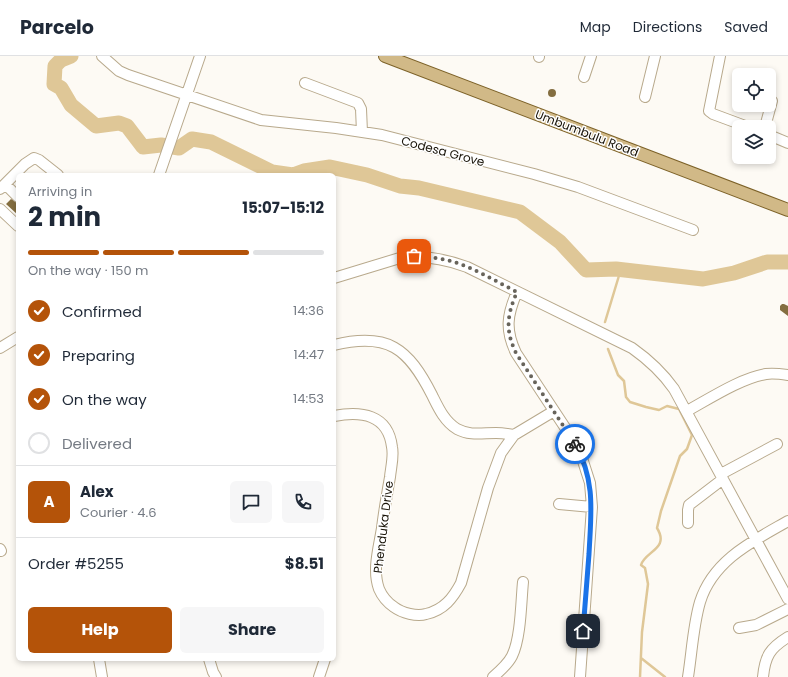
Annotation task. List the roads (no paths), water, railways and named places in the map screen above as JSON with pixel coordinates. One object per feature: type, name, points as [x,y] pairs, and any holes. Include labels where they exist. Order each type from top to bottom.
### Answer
[{"type":"main road","name":"Umbumbulu Road","points":[[386,56],[788,210]]},
{"type":"street","name":"Codesa Grove","points":[[102,56],[119,70],[128,75],[261,120],[362,132],[398,139],[578,187],[693,230]]},
{"type":"street","points":[[160,173],[200,56]]},
{"type":"street","points":[[584,78],[591,56]]},
{"type":"street","points":[[645,97],[655,56]]},
{"type":"street","points":[[720,56],[709,111],[732,121]]},
{"type":"street","points":[[305,83],[358,103],[361,109],[362,132]]},
{"type":"street","points":[[776,138],[788,142]]},
{"type":"street","points":[[18,173],[30,160],[36,158],[56,173]]},
{"type":"street","points":[[14,178],[16,188]]},
{"type":"street","points":[[0,209],[16,224]]},
{"type":"street","points":[[336,277],[403,257],[426,257],[450,261],[467,267],[632,348],[655,366],[666,377],[687,411],[788,599]]},
{"type":"street","points":[[517,292],[510,307],[508,317],[511,342],[516,353],[568,432],[582,458],[590,483],[592,507],[580,677]]},
{"type":"street","points":[[0,348],[16,338]]},
{"type":"street","points":[[336,344],[360,340],[379,342],[400,350],[414,364],[440,410],[458,430],[471,434],[496,433],[514,435]]},
{"type":"street","points":[[687,411],[729,388],[757,376],[767,374],[788,375]]},
{"type":"street","name":"Phenduka Drive","points":[[336,416],[357,413],[372,417],[382,425],[390,437],[392,447],[391,467],[377,557],[377,580],[379,589],[389,603],[396,609],[423,615],[439,609],[446,604],[461,583],[496,465],[501,453],[514,435],[554,411]]},
{"type":"street","points":[[688,523],[689,505],[722,476],[777,444]]},
{"type":"street","points":[[558,504],[592,507]]},
{"type":"street","points":[[688,677],[698,610],[706,587],[713,576],[728,559],[756,539],[788,522]]},
{"type":"street","points":[[493,677],[507,664],[514,651],[518,638],[523,582]]},
{"type":"street","points":[[739,628],[756,625],[788,609]]},
{"type":"street","points":[[762,677],[767,657],[772,649],[788,637]]},
{"type":"street","points":[[99,661],[102,677]]},
{"type":"street","points":[[210,661],[216,677]]},
{"type":"street","points":[[319,677],[324,661]]},
{"type":"waterway","points":[[71,56],[61,60],[55,66],[54,84],[61,88],[71,105],[96,126],[119,123],[127,126],[143,147],[161,145],[179,148],[192,139],[211,142],[272,172],[279,173]]},
{"type":"waterway","points":[[298,173],[330,167],[367,175],[400,186],[419,188],[520,212],[560,242],[586,270],[616,269],[703,279],[734,273],[767,262],[788,262]]},
{"type":"waterway","points":[[605,322],[621,269]]},
{"type":"waterway","points":[[608,349],[618,375],[624,381],[626,397],[630,402],[659,410],[667,406],[679,409],[692,435],[687,449],[680,456],[661,511],[657,528],[661,541],[659,545],[643,560],[641,565],[645,568],[648,584],[642,632],[640,677]]},
{"type":"waterway","points":[[641,658],[665,677]]}]
